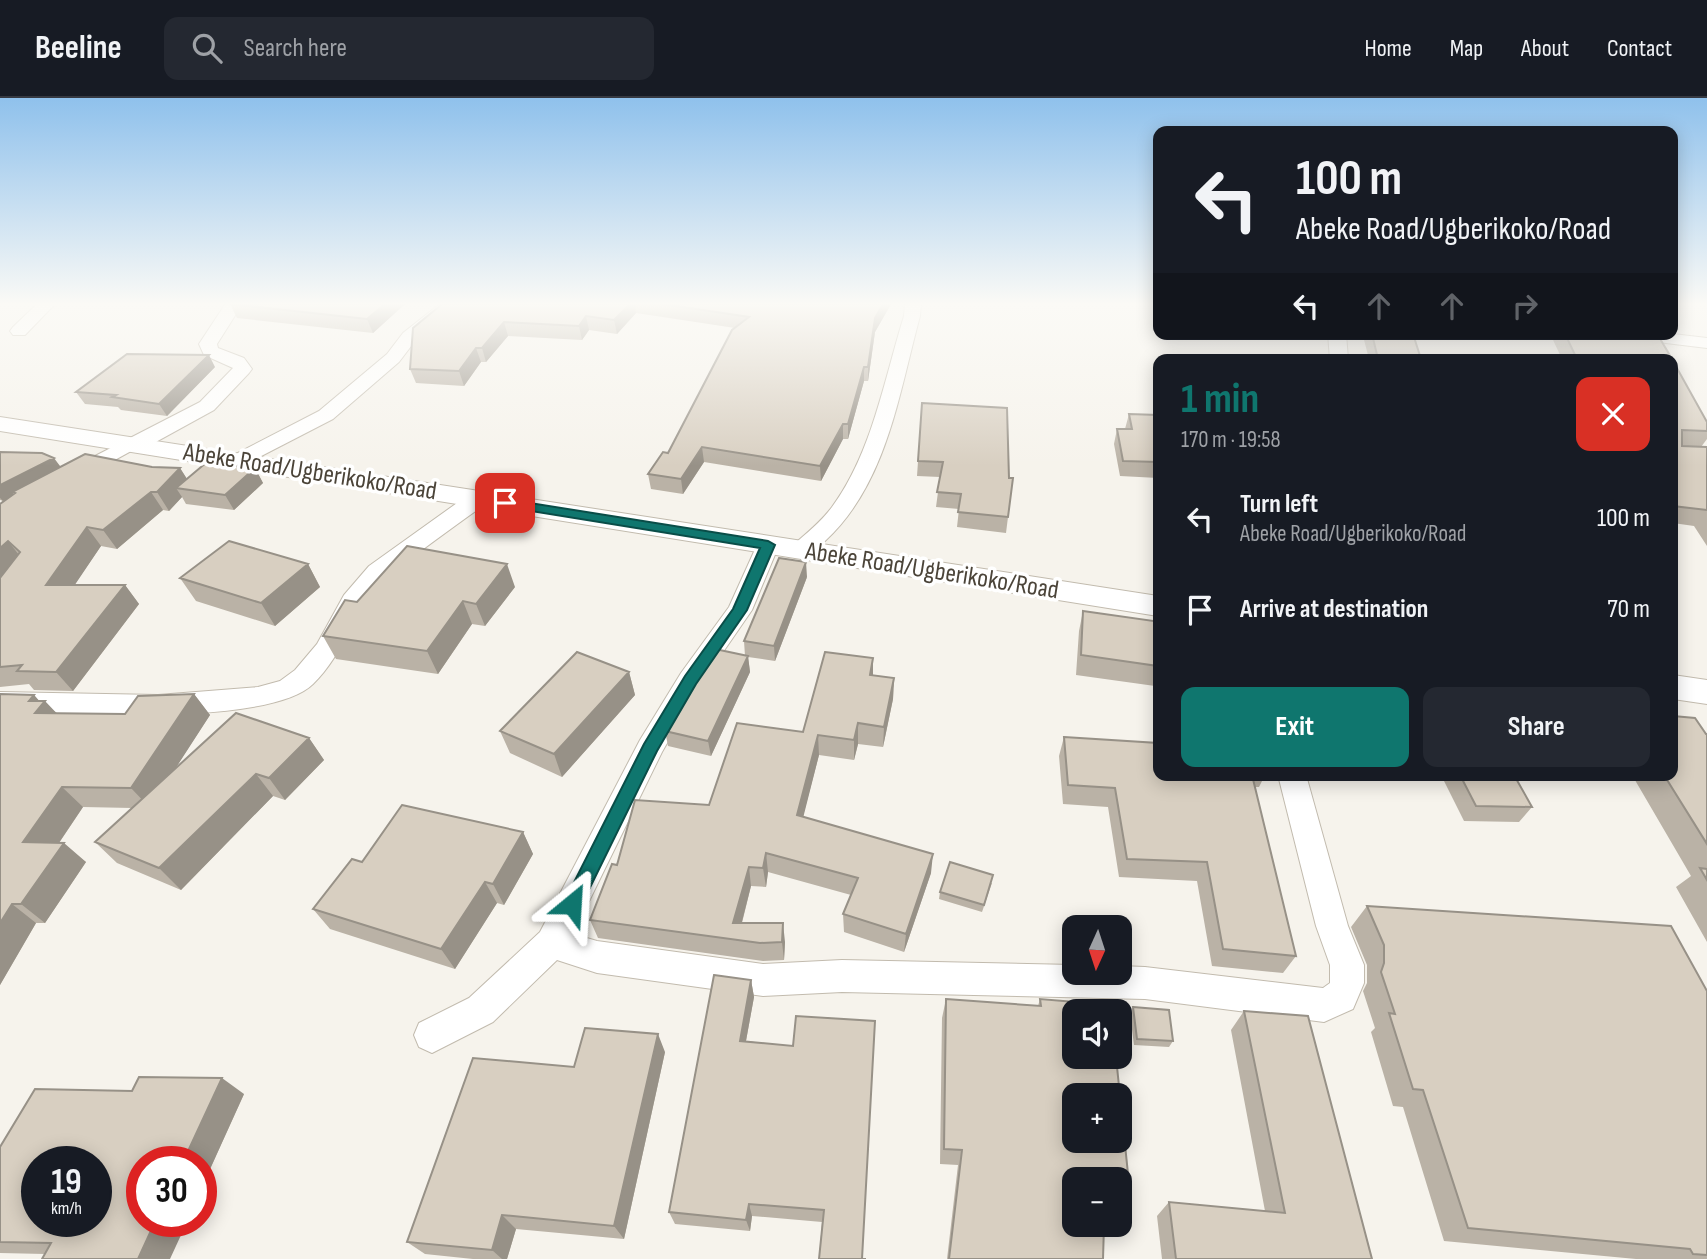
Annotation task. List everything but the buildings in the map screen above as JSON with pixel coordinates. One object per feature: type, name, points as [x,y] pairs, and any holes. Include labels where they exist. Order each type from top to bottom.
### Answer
[{"type":"street","points":[[59,482],[207,406],[243,369],[238,362],[226,357]]},
{"type":"street","points":[[239,460],[326,415],[394,357]]},
{"type":"street","points":[[801,550],[825,529],[841,510],[862,472],[877,434],[900,357]]},
{"type":"street","name":"Abeke Road/Ugberikoko/Road","points":[[0,424],[1153,605]]},
{"type":"street","points":[[0,702],[158,705],[258,697],[288,688],[304,677],[327,650],[353,601],[377,571],[479,499]]},
{"type":"street","points":[[432,1035],[481,1010],[552,943],[650,748],[691,680],[740,610],[768,545]]},
{"type":"street","points":[[1678,688],[1707,692]]},
{"type":"street","points":[[552,943],[597,957],[763,980],[842,976],[1145,983],[1324,1005],[1341,998],[1347,984],[1347,965],[1332,926],[1294,781]]},
{"type":"route","points":[[505,503],[768,545],[740,610],[691,680],[650,748],[572,904]]}]
